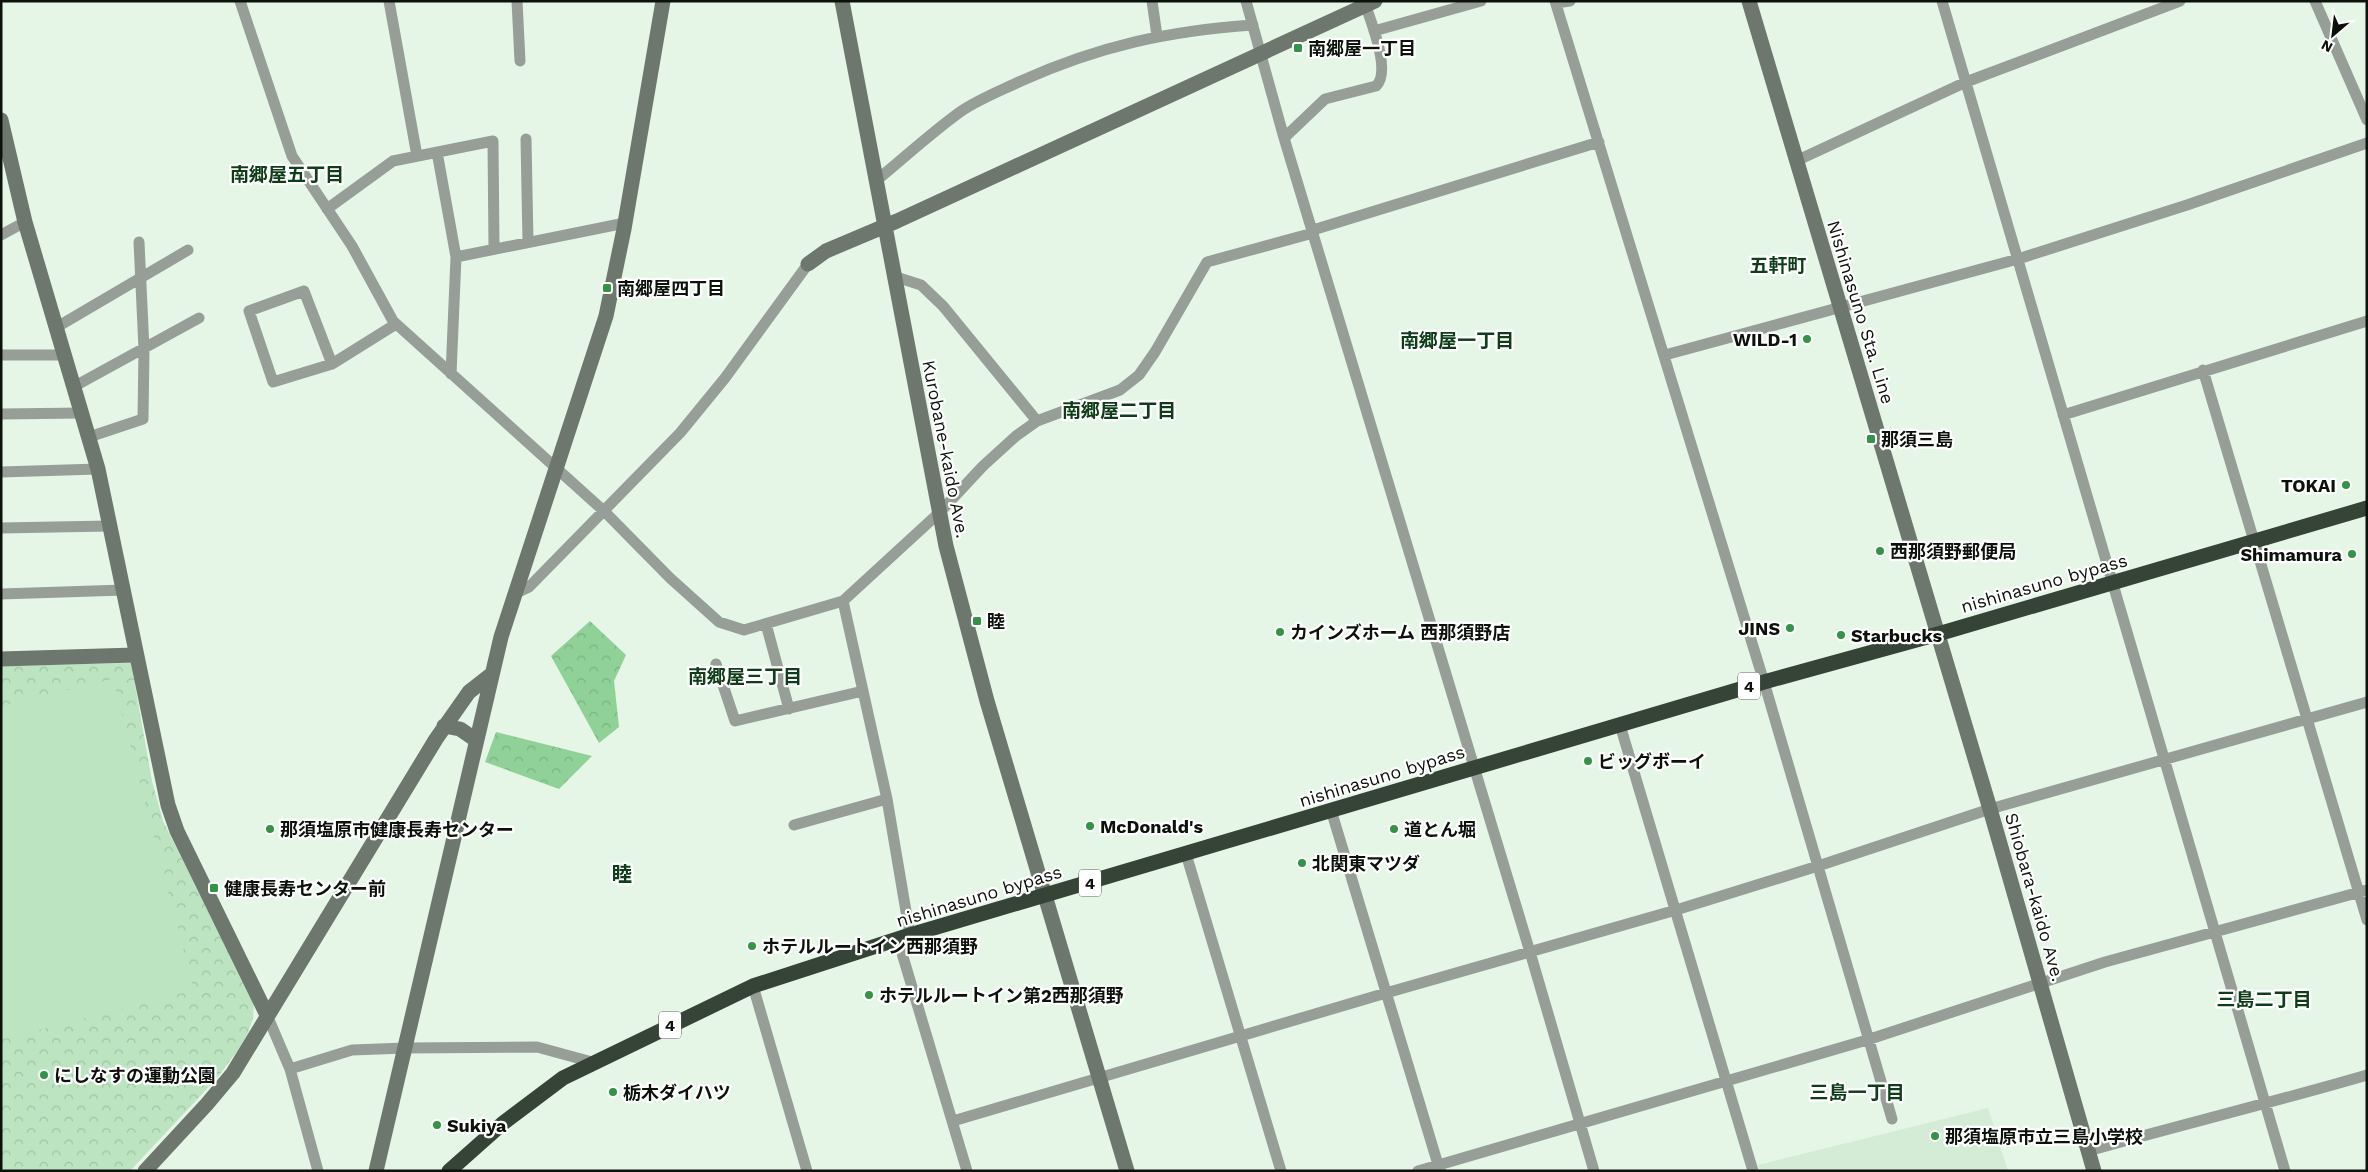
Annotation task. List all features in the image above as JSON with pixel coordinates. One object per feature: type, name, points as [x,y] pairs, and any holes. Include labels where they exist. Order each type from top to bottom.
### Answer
[{"type":"highway","name":"nishinasuno bypass","points":[[449,1171],[510,1118],[563,1078],[592,1062],[753,986],[904,937],[1331,810],[1764,682],[1938,634],[2367,508]]},
{"type":"street","points":[[240,1],[292,156],[352,246],[386,312],[396,324],[558,468],[605,512],[670,578],[719,622],[744,630],[842,601],[940,512],[983,466],[1016,436],[1038,421],[1120,390],[1139,375],[1155,352],[1207,262],[1313,232],[1599,142]]},
{"type":"street","points":[[389,1],[417,156]]},
{"type":"street","points":[[517,1],[520,61]]},
{"type":"street","points":[[376,1171],[492,674],[514,594],[558,468],[606,316],[625,223],[663,1]]},
{"type":"street","name":"Kurobane-kaido Ave.","points":[[842,1],[877,180],[893,276],[948,554],[987,701],[1127,1171]]},
{"type":"street","points":[[1152,1],[1157,36]]},
{"type":"street","points":[[1246,1],[1284,138],[1530,952],[1594,1171]]},
{"type":"street","points":[[1374,31],[1481,1]]},
{"type":"street","points":[[1570,1],[1556,2],[1764,682],[1867,1040],[1892,1118]]},
{"type":"street","name":"Nishinasuno Sta. Line","points":[[1749,1],[1938,634]]},
{"type":"street","points":[[1942,1],[2286,1171]]},
{"type":"street","points":[[1796,161],[1966,82],[2180,1]]},
{"type":"street","points":[[2315,1],[2367,120]]},
{"type":"street","points":[[514,594],[528,586],[605,512],[680,433],[725,378],[808,264],[826,251],[884,227],[1368,3],[1382,72],[1380,82],[1376,86],[1325,99],[1284,138]]},
{"type":"street","points":[[877,180],[960,112],[986,97],[1059,64],[1125,43],[1157,36],[1199,29],[1252,25]]},
{"type":"street","points":[[1,120],[25,222],[98,469],[168,805],[177,830],[267,1014],[290,1069],[318,1171]]},
{"type":"street","points":[[526,139],[528,242]]},
{"type":"street","points":[[327,209],[393,161],[493,141],[494,248]]},
{"type":"street","points":[[1665,355],[2018,260],[2187,205],[2367,143]]},
{"type":"street","points":[[437,152],[456,257],[452,374]]},
{"type":"street","points":[[1,236],[25,222]]},
{"type":"street","points":[[456,257],[625,223]]},
{"type":"street","points":[[89,437],[142,419],[144,348],[139,242]]},
{"type":"street","points":[[57,326],[188,250]]},
{"type":"street","points":[[893,276],[921,285],[943,306],[1038,421]]},
{"type":"street","points":[[332,364],[304,291],[249,311],[272,382],[332,364],[396,324]]},
{"type":"street","points":[[74,386],[199,318]]},
{"type":"street","points":[[2063,415],[2367,321]]},
{"type":"street","points":[[2,353],[65,355]]},
{"type":"street","points":[[2204,370],[2253,542],[2363,891],[2367,920]]},
{"type":"street","points":[[1,414],[82,413]]},
{"type":"street","points":[[1,472],[98,469]]},
{"type":"street","points":[[1,528],[109,526]]},
{"type":"street","points":[[1,594],[124,590]]},
{"type":"street","points":[[842,601],[887,799],[904,937],[967,1171]]},
{"type":"street","points":[[766,624],[789,709]]},
{"type":"street","name":"Shiobara-kaido Ave.","points":[[1938,634],[2094,1171]]},
{"type":"street","points":[[1,659],[136,655]]},
{"type":"street","points":[[716,664],[735,721],[863,691]]},
{"type":"street","points":[[144,1171],[228,1080],[444,726],[469,692],[492,674]]},
{"type":"street","points":[[953,1121],[1386,992],[1676,910],[1818,866],[1990,809],[2367,702]]},
{"type":"street","points":[[1620,725],[1753,1171]]},
{"type":"street","points":[[444,726],[460,729],[476,740]]},
{"type":"street","points":[[794,825],[887,799]]},
{"type":"street","points":[[1331,810],[1439,1168]]},
{"type":"street","points":[[1186,854],[1280,1171]]},
{"type":"street","points":[[1418,1171],[1439,1168],[1580,1124],[1867,1040],[2105,962],[2363,891]]},
{"type":"street","points":[[753,986],[807,1171]]},
{"type":"street","points":[[290,1069],[352,1050],[405,1048],[537,1047],[592,1062]]},
{"type":"street","points":[[2088,1151],[2162,1130],[2266,1105],[2367,1075]]},
{"type":"shaded area","name":"那須塩原市立三島小学校","points":[[1988,1108],[2008,1171],[1759,1171],[1758,1165]]},
{"type":"green space","points":[[590,621],[626,655],[614,681],[619,727],[599,743],[551,656]]},
{"type":"green space","name":"にしなすの運動公園","points":[[131,663],[152,781],[163,821],[254,1002],[253,1018],[248,1033],[238,1050],[217,1078],[130,1171],[1,1171],[1,666]]},
{"type":"green space","points":[[113,679],[194,990],[4,1039],[1,1026],[1,706]]},
{"type":"green space","points":[[496,732],[592,756],[559,789],[485,762]]},
{"type":"place","name":"南郷屋一丁目","points":[[1298,48]]},
{"type":"place","name":"南郷屋四丁目","points":[[607,288]]},
{"type":"place","name":"WILD-1","points":[[1807,339]]},
{"type":"place","name":"那須三島","points":[[1871,439]]},
{"type":"place","name":"TOKAI","points":[[2346,485]]},
{"type":"place","name":"西那須野郵便局","points":[[1880,551]]},
{"type":"place","name":"Shimamura","points":[[2352,554]]},
{"type":"place","name":"睦","points":[[977,621]]},
{"type":"place","name":"JINS","points":[[1790,628]]},
{"type":"place","name":"カインズホーム 西那須野店","points":[[1280,632]]},
{"type":"place","name":"Starbucks","points":[[1841,635]]},
{"type":"place","name":"ビッグボーイ","points":[[1588,761]]},
{"type":"place","name":"McDonald's","points":[[1090,826]]},
{"type":"place","name":"那須塩原市健康長寿センター","points":[[270,829]]},
{"type":"place","name":"道とん堀","points":[[1394,829]]},
{"type":"place","name":"北関東マツダ","points":[[1302,863]]},
{"type":"place","name":"健康長寿センター前","points":[[214,888]]},
{"type":"place","name":"ホテルルートイン西那須野","points":[[752,946]]},
{"type":"place","name":"ホテルルートイン第2西那須野","points":[[869,995]]},
{"type":"place","name":"にしなすの運動公園","points":[[44,1075]]},
{"type":"place","name":"栃木ダイハツ","points":[[613,1092]]},
{"type":"place","name":"Sukiya","points":[[437,1125]]},
{"type":"place","name":"那須塩原市立三島小学校","points":[[1935,1136]]},
{"type":"district","name":"南郷屋五丁目","points":[[287,174]]},
{"type":"district","name":"五軒町","points":[[1778,265]]},
{"type":"district","name":"南郷屋一丁目","points":[[1457,340]]},
{"type":"district","name":"南郷屋二丁目","points":[[1119,410]]},
{"type":"district","name":"南郷屋三丁目","points":[[745,676]]},
{"type":"district","name":"睦","points":[[622,874]]},
{"type":"district","name":"三島二丁目","points":[[2264,999]]},
{"type":"district","name":"三島一丁目","points":[[1857,1092]]}]
